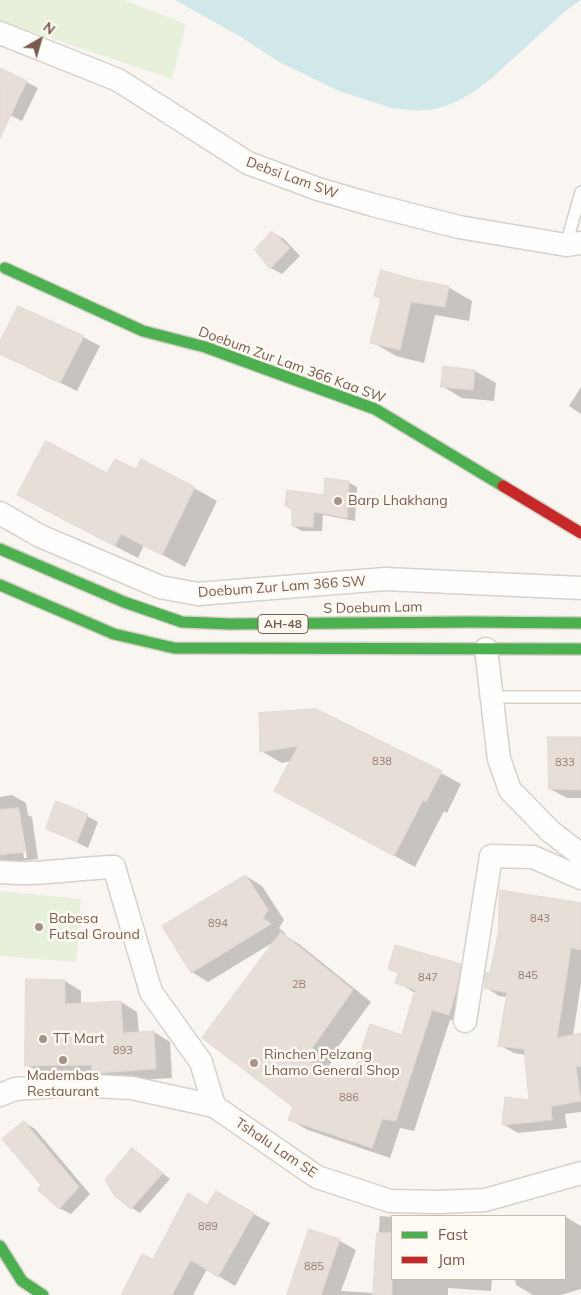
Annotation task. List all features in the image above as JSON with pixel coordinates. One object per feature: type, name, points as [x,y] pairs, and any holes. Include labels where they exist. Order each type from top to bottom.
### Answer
[{"type":"main road","name":"Doebum Zur Lam 366 Kaa SW","points":[[5,268],[143,331],[205,347],[375,409],[581,532]]},
{"type":"main road","name":"S Doebum Lam","points":[[0,549],[124,602],[182,622],[230,624],[581,623]]},
{"type":"main road","name":"AH-48","points":[[0,585],[114,634],[174,648],[581,649]]},
{"type":"main road","points":[[0,1246],[22,1281],[43,1295]]},
{"type":"street","name":"Debsi Lam SW","points":[[0,33],[118,80],[248,164],[318,190],[459,227],[574,244]]},
{"type":"street","name":"Doebum Zur Lam 366 SW","points":[[0,512],[40,536],[152,583],[198,594],[385,580],[581,588]]},
{"type":"street","points":[[486,649],[499,759],[510,790],[550,831],[581,855]]},
{"type":"street","points":[[464,1021],[491,856],[533,857],[581,878]]},
{"type":"street","points":[[0,872],[20,874],[114,867],[151,992],[201,1062],[214,1106]]},
{"type":"street","name":"Tshalu Lam SE","points":[[0,1095],[15,1089],[74,1085],[132,1088],[214,1106],[317,1178],[390,1201],[439,1202],[485,1200],[581,1173]]},
{"type":"lane","points":[[574,244],[581,192]]},
{"type":"lane","points":[[493,697],[581,697]]},
{"type":"green space","points":[[0,0],[124,0],[186,24],[172,79],[0,21]]},
{"type":"green space","name":"Babesa Futsal Ground","points":[[0,891],[81,899],[76,962],[0,956]]},
{"type":"water","points":[[175,0],[581,0],[563,13],[475,91],[454,103],[435,109],[417,111],[392,108],[339,91],[279,62],[241,37]]},
{"type":"building","points":[[0,68],[27,81],[0,138]]},
{"type":"building","points":[[272,231],[290,248],[270,269],[255,250]]},
{"type":"building","points":[[381,270],[416,280],[449,286],[445,307],[411,302],[400,350],[370,343],[381,298],[374,296]]},
{"type":"building","points":[[18,306],[84,336],[60,383],[0,354],[0,342]]},
{"type":"building","points":[[443,366],[475,370],[473,390],[441,387]]},
{"type":"building","points":[[46,441],[107,473],[115,459],[136,469],[141,459],[195,487],[162,555],[121,534],[115,546],[17,495]]},
{"type":"building","points":[[325,478],[349,481],[347,518],[314,512],[313,527],[292,526],[292,508],[285,506],[287,490],[324,495]]},
{"type":"building","points":[[316,709],[442,771],[426,802],[423,800],[394,856],[274,791],[298,746],[260,752],[259,713]]},
{"type":"building","points":[[548,737],[581,737],[581,790],[549,789]]},
{"type":"building","points":[[56,801],[88,814],[77,842],[46,829]]},
{"type":"building","points":[[18,808],[25,852],[0,855],[0,810]]},
{"type":"building","points":[[246,875],[268,910],[263,918],[271,924],[191,973],[162,926]]},
{"type":"building","points":[[500,890],[581,903],[581,950],[571,948],[557,1038],[581,1033],[581,1066],[576,1067],[581,1101],[551,1106],[552,1120],[502,1125],[505,1097],[529,1100],[524,1049],[498,1046],[507,993],[484,988],[486,972],[490,973],[498,934]]},
{"type":"building","points":[[281,932],[353,990],[312,1048],[315,1050],[308,1061],[353,1076],[370,1024],[402,1035],[415,990],[395,983],[398,973],[388,969],[395,945],[461,964],[449,1015],[432,1010],[396,1121],[382,1119],[372,1148],[288,1120],[293,1107],[202,1038]]},
{"type":"building","points":[[26,979],[65,980],[65,1004],[121,1001],[123,1033],[154,1031],[156,1069],[92,1073],[92,1065],[25,1066]]},
{"type":"building","points":[[24,1121],[79,1187],[59,1209],[37,1189],[41,1185],[2,1139]]},
{"type":"building","points":[[132,1148],[163,1173],[131,1209],[114,1195],[105,1180]]},
{"type":"building","points":[[216,1191],[254,1213],[218,1277],[191,1260],[172,1295],[121,1295],[142,1254],[153,1259],[188,1193],[207,1205]]},
{"type":"building","points":[[309,1229],[340,1239],[321,1295],[287,1295]]},
{"type":"building","points":[[377,1233],[391,1233],[392,1295],[373,1295]]},
{"type":"traffic: fast","points":[[5,268],[143,331],[205,347],[375,409],[503,486]]},
{"type":"traffic: fast","points":[[0,549],[124,602],[182,622],[230,624],[581,623]]},
{"type":"traffic: fast","points":[[0,585],[114,634],[174,648],[581,649]]},
{"type":"traffic: fast","points":[[0,1246],[22,1281],[43,1295]]},
{"type":"traffic: jam","points":[[503,486],[581,533]]},
{"type":"place","name":"Barp Lhakhang","points":[[338,501]]},
{"type":"place","name":"Babesa Futsal Ground","points":[[39,927]]},
{"type":"place","name":"TT Mart","points":[[43,1039]]},
{"type":"place","name":"Madembas Restaurant","points":[[63,1060]]},
{"type":"place","name":"Rinchen Pelzang Lhamo General Shop","points":[[254,1063]]}]
